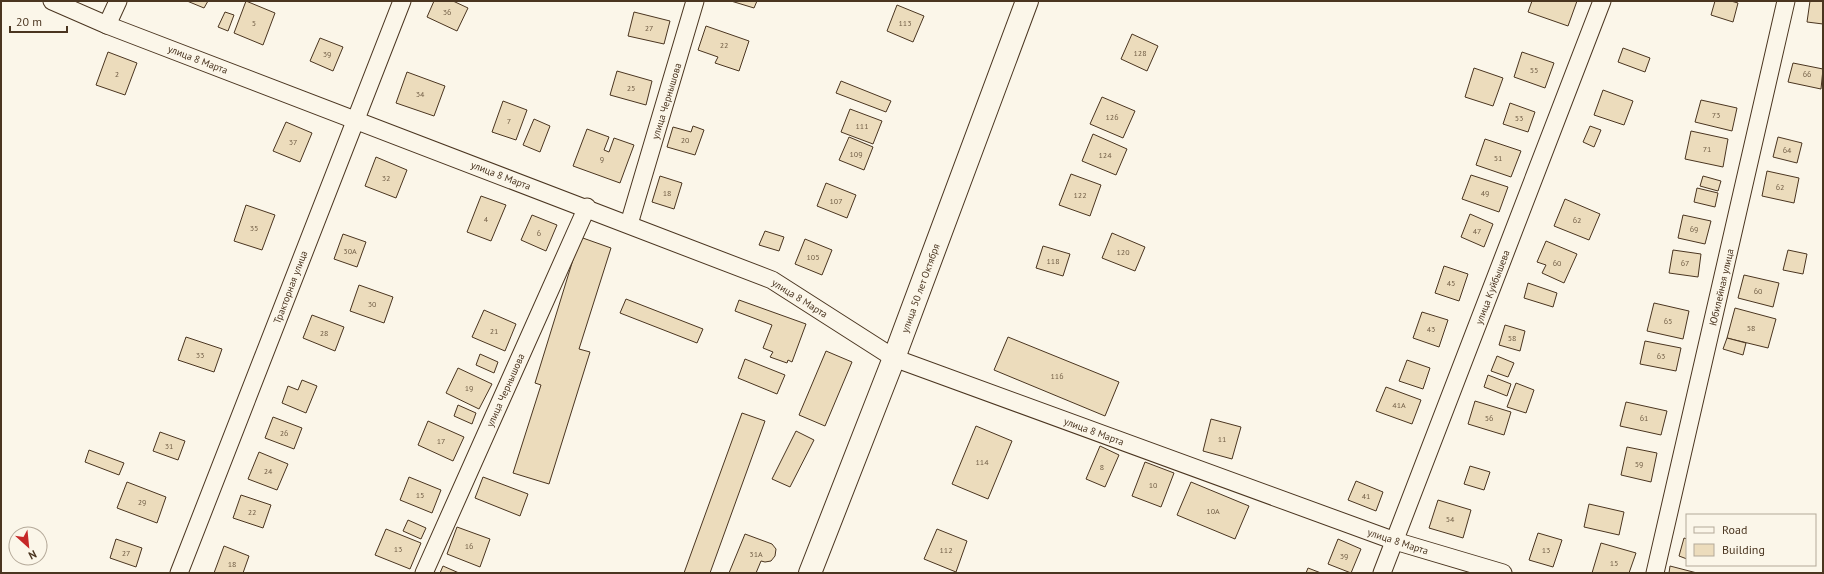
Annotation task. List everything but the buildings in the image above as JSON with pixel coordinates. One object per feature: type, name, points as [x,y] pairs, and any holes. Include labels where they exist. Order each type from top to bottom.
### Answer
[{"type":"main road","name":"улица 50 лет Октября","points":[[810,573],[894,358],[1027,1]]},
{"type":"street","name":"улица 8 Марта","points":[[52,1],[107,25],[586,207],[772,280],[894,358],[1394,541],[1503,573]]},
{"type":"street","points":[[107,25],[118,1]]},
{"type":"street","name":"Тракторная улица","points":[[178,573],[402,1]]},
{"type":"street","name":"улица Чернышова","points":[[629,224],[695,1]]},
{"type":"street","name":"улица Куйбышева","points":[[1382,573],[1602,1]]},
{"type":"street","name":"Юбилейная улица","points":[[1655,573],[1786,1]]},
{"type":"street","name":"улица Чернышова","points":[[424,573],[586,207]]}]
